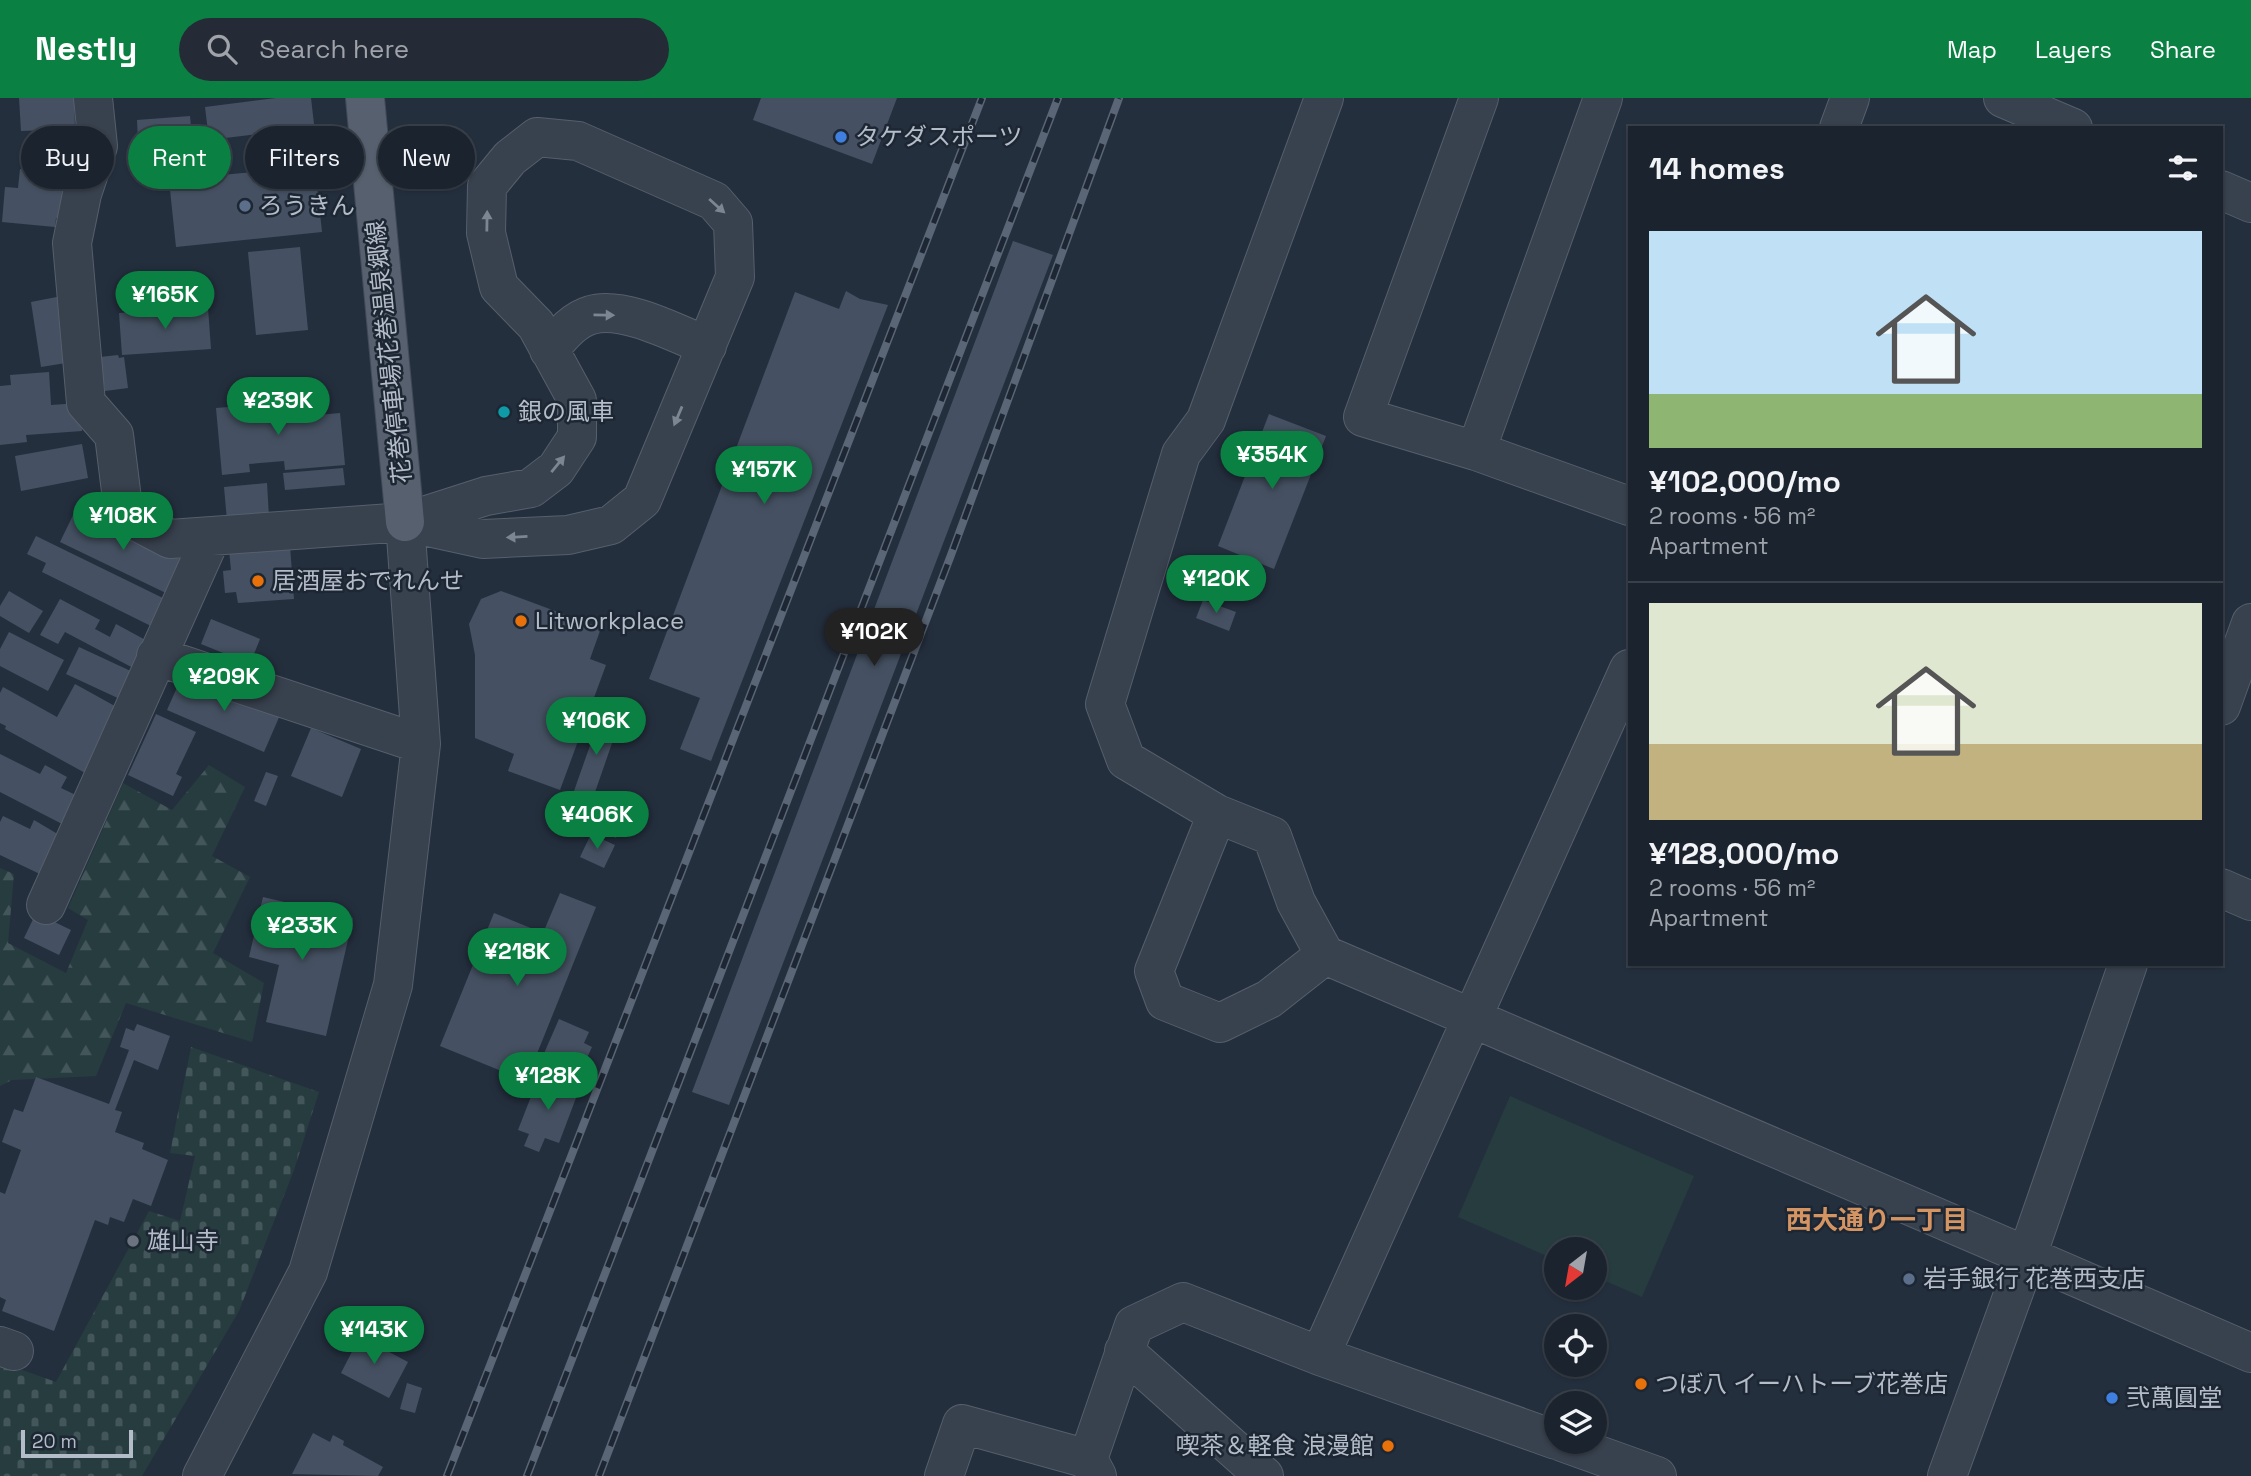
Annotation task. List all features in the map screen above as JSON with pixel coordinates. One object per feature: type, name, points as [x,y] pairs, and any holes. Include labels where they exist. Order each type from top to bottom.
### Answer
[{"type":"main road","name":"花巻停車場花巻温泉郷線","points":[[365,98],[405,522]]},
{"type":"street","points":[[93,98],[98,146],[82,194],[72,243],[86,403],[114,435],[124,514],[170,540],[405,522],[486,496],[531,488],[556,469],[577,437],[577,400],[536,326],[499,288],[486,233],[487,186],[510,158],[537,137],[578,141],[714,201],[733,223],[735,277],[642,500],[611,525],[568,535],[483,539],[405,522]]},
{"type":"street","points":[[1324,98],[1206,420],[1181,454],[1105,704],[1126,760],[1217,814],[1272,836],[1296,902],[1325,955],[2251,1353]]},
{"type":"street","points":[[1479,98],[1363,417],[1476,451],[1628,506]]},
{"type":"street","points":[[1476,451],[1603,98]]},
{"type":"street","points":[[1840,126],[1850,98]]},
{"type":"street","points":[[2003,98],[2068,126]]},
{"type":"street","points":[[2223,191],[2251,203]]},
{"type":"street","points":[[549,350],[563,332],[591,315],[628,315],[707,346]]},
{"type":"street","points":[[202,1476],[309,1272],[393,985],[421,744],[405,522]]},
{"type":"street","points":[[46,905],[211,537]]},
{"type":"street","points":[[2223,700],[2251,623]]},
{"type":"street","points":[[156,656],[421,744]]},
{"type":"street","points":[[1320,1356],[1474,1019],[1628,671]]},
{"type":"street","points":[[1217,814],[1154,971],[1165,1001],[1220,1023],[1269,999],[1325,955]]},
{"type":"street","points":[[2223,889],[2251,901]]},
{"type":"street","points":[[1947,1476],[2127,966]]},
{"type":"street","points":[[944,1476],[962,1424],[1093,1467],[1133,1325],[1183,1302],[1320,1356],[1544,1436]]},
{"type":"street","points":[[1124,1351],[1264,1476]]},
{"type":"street","points":[[1596,1454],[1657,1476]]},
{"type":"green space","points":[[209,765],[245,787],[212,856],[250,877],[213,953],[264,983],[252,1042],[126,1003],[96,1076],[12,1080],[0,1086],[0,868],[14,874],[8,943],[66,973],[88,920],[68,908],[123,783],[172,810]]},
{"type":"green space","points":[[191,1047],[319,1092],[294,1170],[239,1311],[142,1476],[0,1476],[0,1362],[56,1382],[149,1211],[180,1221],[195,1156],[170,1153]]},
{"type":"green space","points":[[1510,1096],[1694,1176],[1642,1297],[1607,1282],[1607,1237],[1544,1237],[1544,1255],[1458,1217]]},
{"type":"building","points":[[19,98],[74,98],[75,126],[21,126],[21,131]]},
{"type":"building","points":[[276,98],[311,98],[314,124],[245,126],[245,136],[231,137],[231,126],[207,126],[205,107]]},
{"type":"building","name":"タケダスポーツ","points":[[761,98],[897,98],[872,164],[753,120]]},
{"type":"building","points":[[190,116],[191,126],[137,126],[137,120]]},
{"type":"building","points":[[20,169],[21,189],[64,189],[62,219],[56,218],[55,227],[2,222],[5,187],[18,188]]},
{"type":"building","name":"ろうきん","points":[[245,173],[245,189],[317,189],[322,232],[176,247],[170,189],[231,189],[231,174]]},
{"type":"building","points":[[1013,241],[1053,255],[729,1105],[692,1092]]},
{"type":"building","points":[[300,247],[308,330],[256,335],[248,252]]},
{"type":"building","points":[[846,291],[860,299],[888,305],[711,761],[680,749],[700,698],[649,679],[795,292],[839,309]]},
{"type":"building","points":[[62,296],[72,362],[41,367],[31,302]]},
{"type":"building","points":[[208,308],[211,349],[122,355],[119,313]]},
{"type":"building","points":[[118,355],[119,358],[124,357],[128,388],[105,391],[100,357]]},
{"type":"building","points":[[49,372],[51,405],[80,403],[82,431],[26,435],[27,442],[0,445],[0,386],[11,385],[10,375]]},
{"type":"building","points":[[305,401],[306,416],[340,413],[345,465],[285,470],[284,461],[249,464],[250,472],[222,475],[216,408]]},
{"type":"building","points":[[1269,414],[1326,436],[1274,569],[1218,546]]},
{"type":"building","points":[[82,444],[88,478],[21,491],[15,456]]},
{"type":"building","points":[[343,468],[345,485],[285,490],[283,473]]},
{"type":"building","points":[[267,483],[269,517],[227,520],[224,487]]},
{"type":"building","points":[[76,509],[186,562],[170,595],[60,542]]},
{"type":"building","points":[[36,536],[169,601],[155,628],[42,572],[46,563],[27,554]]},
{"type":"building","name":"居酒屋おでれんせ","points":[[290,546],[294,599],[238,603],[236,592],[225,593],[223,571],[231,570],[229,550]]},
{"type":"building","points":[[9,591],[43,611],[29,633],[0,616],[0,606]]},
{"type":"building","points":[[501,591],[601,628],[590,659],[606,665],[560,790],[508,771],[514,754],[475,738],[475,655],[469,624],[481,599]]},
{"type":"building","points":[[60,599],[100,620],[95,629],[110,637],[116,624],[151,643],[137,670],[65,632],[58,644],[40,635]]},
{"type":"building","points":[[1203,600],[1236,612],[1229,631],[1196,618]]},
{"type":"building","points":[[211,619],[260,639],[250,664],[201,644]]},
{"type":"building","points":[[9,632],[64,660],[48,691],[0,666],[0,649]]},
{"type":"building","points":[[79,647],[135,673],[122,700],[66,674]]},
{"type":"building","points":[[183,674],[280,715],[264,752],[167,710]]},
{"type":"building","points":[[75,684],[122,710],[87,774],[5,729],[6,726],[0,723],[0,693],[3,687],[57,717]]},
{"type":"building","points":[[156,714],[196,732],[176,774],[182,777],[173,796],[128,775]]},
{"type":"building","points":[[600,717],[619,723],[593,798],[574,791]]},
{"type":"building","points":[[311,728],[361,749],[342,797],[291,776]]},
{"type":"building","points":[[0,754],[40,774],[45,765],[67,777],[61,788],[82,798],[68,827],[0,792]]},
{"type":"building","points":[[266,772],[278,776],[266,806],[254,801]]},
{"type":"building","points":[[572,797],[598,809],[600,804],[626,815],[616,838],[564,815]]},
{"type":"building","points":[[3,816],[30,829],[34,820],[61,836],[42,875],[0,855],[0,822]]},
{"type":"building","points":[[591,834],[615,845],[604,868],[580,857]]},
{"type":"building","points":[[560,893],[596,907],[526,1081],[440,1046],[494,913],[543,933]]},
{"type":"building","points":[[263,897],[353,918],[326,1036],[266,1022],[279,965],[249,957]]},
{"type":"building","points":[[36,913],[71,930],[59,955],[24,938]]},
{"type":"building","points":[[559,1019],[589,1032],[584,1043],[592,1047],[586,1060],[577,1056],[571,1070],[542,1058]]},
{"type":"building","points":[[137,1024],[170,1036],[158,1070],[134,1060],[115,1110],[122,1112],[115,1132],[144,1143],[142,1149],[168,1160],[151,1206],[133,1199],[124,1222],[110,1217],[108,1225],[95,1220],[54,1331],[2,1311],[6,1300],[0,1297],[0,1192],[5,1194],[21,1150],[2,1142],[14,1109],[23,1112],[36,1077],[109,1104],[129,1050],[120,1047],[126,1028],[134,1031]]},
{"type":"building","points":[[539,1076],[558,1083],[560,1078],[579,1090],[559,1143],[545,1138],[539,1152],[524,1146],[529,1134],[518,1130]]},
{"type":"building","points":[[362,1332],[381,1342],[378,1346],[408,1362],[389,1398],[341,1373]]},
{"type":"building","points":[[407,1383],[422,1388],[415,1413],[400,1409]]},
{"type":"building","points":[[313,1433],[330,1442],[333,1435],[344,1441],[343,1445],[383,1467],[378,1476],[292,1474]]},
{"type":"railway","points":[[447,1476],[982,98]]},
{"type":"railway","points":[[527,1476],[1058,98]]},
{"type":"railway","points":[[599,1476],[951,555],[1119,98]]},
{"type":"place","name":"タケダスポーツ","points":[[841,137]]},
{"type":"place","name":"ろうきん","points":[[245,206]]},
{"type":"place","name":"銀の風車","points":[[504,412]]},
{"type":"place","name":"居酒屋おでれんせ","points":[[258,581]]},
{"type":"place","name":"Litworkplace","points":[[521,621]]},
{"type":"place","name":"雄山寺","points":[[133,1241]]},
{"type":"place","name":"岩手銀行 花巻西支店","points":[[1909,1279]]},
{"type":"place","name":"つぼ八 イーハトーブ花巻店","points":[[1641,1384]]},
{"type":"place","name":"弐萬圓堂","points":[[2112,1398]]},
{"type":"place","name":"喫茶＆軽食 浪漫館","points":[[1388,1446]]},
{"type":"district","name":"西大通り一丁目","points":[[1877,1220]]}]
